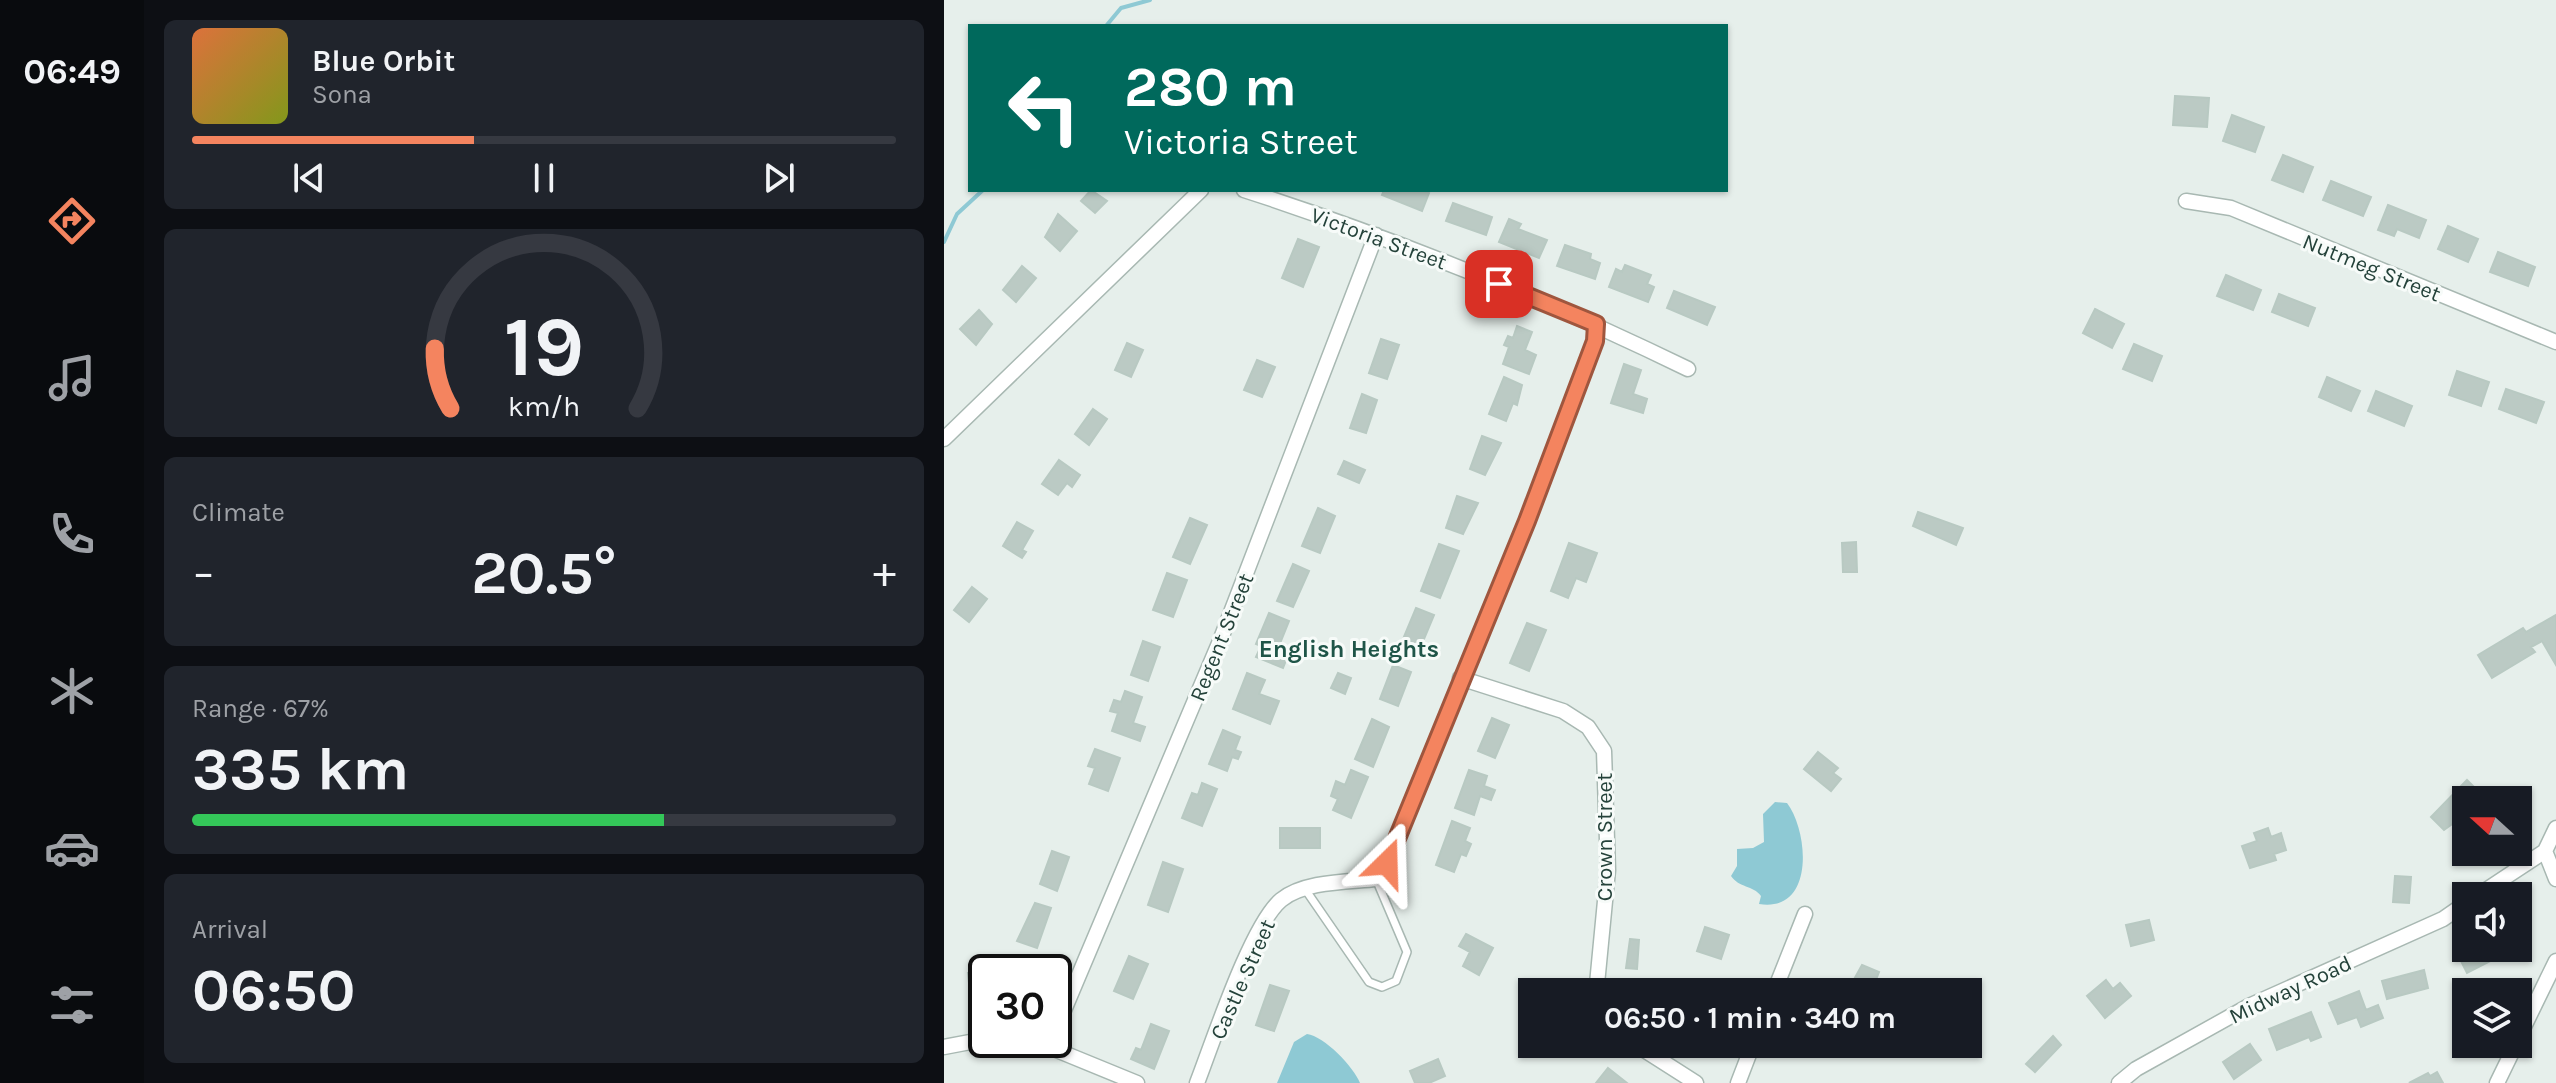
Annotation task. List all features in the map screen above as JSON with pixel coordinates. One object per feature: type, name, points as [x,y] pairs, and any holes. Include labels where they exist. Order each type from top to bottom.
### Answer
[{"type":"street","points":[[944,439],[1199,192]]},
{"type":"street","name":"Victoria Street","points":[[1250,192],[1376,235],[1596,324],[1688,369]]},
{"type":"street","name":"Nutmeg Street","points":[[2186,201],[2231,208],[2556,342]]},
{"type":"street","name":"Regent Street","points":[[1072,990],[1220,641],[1316,399],[1376,235]]},
{"type":"street","points":[[1376,879],[1387,863],[1460,678],[1527,521],[1595,341],[1596,324]]},
{"type":"street","name":"Crown Street","points":[[1460,678],[1563,711],[1588,727],[1604,751],[1608,870],[1598,978]]},
{"type":"street","points":[[2498,882],[2545,851],[2556,828]]},
{"type":"street","points":[[2545,851],[2556,879]]},
{"type":"street","name":"Castle Street","points":[[1197,1083],[1260,929],[1281,900],[1305,889],[1376,879]]},
{"type":"street","name":"Midway Road","points":[[2119,1083],[2136,1069],[2249,1006],[2452,913]]},
{"type":"street","points":[[1780,978],[1805,914]]},
{"type":"street","points":[[2532,1010],[2556,961]]},
{"type":"street","points":[[944,1047],[968,1042]]},
{"type":"street","points":[[1072,1050],[1137,1083]]},
{"type":"street","points":[[1657,1058],[1696,1083]]},
{"type":"street","points":[[1738,1083],[1748,1058]]},
{"type":"street","points":[[2497,1083],[2509,1058]]},
{"type":"lane","points":[[1305,889],[1369,982],[1382,987],[1396,981],[1407,952],[1376,879]]},
{"type":"water","points":[[1775,802],[1787,803],[1794,816],[1803,850],[1802,868],[1798,884],[1790,896],[1777,903],[1759,904],[1761,896],[1758,892],[1738,883],[1731,876],[1737,866],[1737,849],[1753,848],[1764,842],[1763,814]]},
{"type":"water","points":[[1307,1034],[1322,1040],[1338,1053],[1360,1083],[1277,1083],[1294,1042]]},
{"type":"building","points":[[2175,96],[2209,98],[2207,127],[2173,125]]},
{"type":"building","points":[[2232,115],[2264,127],[2255,152],[2223,141]]},
{"type":"building","points":[[2283,155],[2313,167],[2303,192],[2272,180]]},
{"type":"building","points":[[2331,181],[2371,197],[2363,216],[2323,200]]},
{"type":"building","points":[[1089,192],[1094,192],[1107,201],[1095,213],[1081,201]]},
{"type":"building","points":[[1383,192],[1429,193],[1422,211],[1382,195]]},
{"type":"building","points":[[1453,203],[1492,217],[1486,235],[1446,221]]},
{"type":"building","points":[[2388,205],[2426,220],[2419,238],[2397,229],[2394,236],[2378,230]]},
{"type":"building","points":[[1058,214],[1077,231],[1060,251],[1045,237]]},
{"type":"building","points":[[1509,219],[1521,224],[1518,229],[1547,240],[1539,258],[1499,242]]},
{"type":"building","points":[[2448,226],[2478,239],[2468,262],[2438,249]]},
{"type":"building","points":[[1298,239],[1319,247],[1303,287],[1282,278]]},
{"type":"building","points":[[1565,245],[1591,254],[1590,259],[1600,263],[1595,279],[1557,266]]},
{"type":"building","points":[[2498,252],[2535,267],[2528,286],[2490,272]]},
{"type":"building","points":[[1625,265],[1651,275],[1647,284],[1654,287],[1648,302],[1609,287],[1616,269],[1622,272]]},
{"type":"building","points":[[1022,266],[1036,278],[1016,302],[1003,290]]},
{"type":"building","points":[[2226,275],[2261,290],[2253,310],[2217,296]]},
{"type":"building","points":[[1674,291],[1715,307],[1707,325],[1667,308]]},
{"type":"building","points":[[2279,294],[2315,308],[2308,326],[2272,312]]},
{"type":"building","points":[[2095,309],[2124,324],[2112,348],[2083,333]]},
{"type":"building","points":[[979,310],[992,324],[976,345],[960,329]]},
{"type":"building","points":[[1517,326],[1532,332],[1525,350],[1536,355],[1529,374],[1503,364],[1509,347],[1504,345],[1508,336],[1513,338]]},
{"type":"building","points":[[1381,339],[1399,345],[1387,379],[1369,373]]},
{"type":"building","points":[[1127,343],[1143,350],[1131,377],[1115,370]]},
{"type":"building","points":[[2134,344],[2162,356],[2152,381],[2123,369]]},
{"type":"building","points":[[1257,360],[1275,367],[1262,397],[1244,390]]},
{"type":"building","points":[[1624,364],[1641,370],[1633,394],[1647,399],[1643,413],[1611,403]]},
{"type":"building","points":[[2457,371],[2489,382],[2481,406],[2449,395]]},
{"type":"building","points":[[1504,377],[1522,385],[1517,405],[1513,403],[1506,421],[1489,414]]},
{"type":"building","points":[[2327,377],[2360,391],[2351,411],[2319,397]]},
{"type":"building","points":[[2506,389],[2544,402],[2536,423],[2499,409]]},
{"type":"building","points":[[2376,391],[2412,406],[2404,426],[2368,411]]},
{"type":"building","points":[[1362,394],[1377,400],[1366,433],[1350,428]]},
{"type":"building","points":[[1093,409],[1107,419],[1089,445],[1075,434]]},
{"type":"building","points":[[1482,436],[1501,443],[1485,475],[1470,469]]},
{"type":"building","points":[[1059,460],[1080,475],[1072,487],[1067,483],[1058,495],[1042,484]]},
{"type":"building","points":[[1344,461],[1365,470],[1359,483],[1338,474]]},
{"type":"building","points":[[1457,496],[1478,503],[1463,534],[1446,528]]},
{"type":"building","points":[[1318,508],[1335,516],[1320,553],[1302,546]]},
{"type":"building","points":[[1918,512],[1963,528],[1956,545],[1913,526]]},
{"type":"building","points":[[1190,518],[1207,525],[1190,564],[1173,557]]},
{"type":"building","points":[[1017,522],[1033,531],[1022,550],[1026,552],[1022,558],[1003,546]]},
{"type":"building","points":[[1856,542],[1857,572],[1843,572],[1842,543]]},
{"type":"building","points":[[1569,543],[1597,553],[1586,582],[1576,578],[1568,598],[1551,591]]},
{"type":"building","points":[[1439,544],[1459,551],[1440,598],[1421,591]]},
{"type":"building","points":[[1293,564],[1309,571],[1293,607],[1277,601]]},
{"type":"building","points":[[1167,573],[1187,580],[1173,617],[1153,610]]},
{"type":"building","points":[[972,587],[987,599],[969,622],[954,610]]},
{"type":"building","points":[[1416,608],[1434,615],[1419,651],[1401,644]]},
{"type":"building","points":[[1269,613],[1289,621],[1279,646],[1290,650],[1283,668],[1256,657],[1261,646],[1256,644]]},
{"type":"building","points":[[2556,615],[2556,665],[2542,641],[2531,647],[2535,652],[2492,678],[2478,655],[2523,628],[2526,632]]},
{"type":"building","points":[[1527,623],[1546,630],[1529,671],[1510,663]]},
{"type":"building","points":[[1143,641],[1160,647],[1148,681],[1131,675]]},
{"type":"building","points":[[1393,665],[1411,672],[1398,706],[1380,699]]},
{"type":"building","points":[[1247,673],[1265,680],[1259,694],[1279,701],[1270,724],[1233,709]]},
{"type":"building","points":[[1338,673],[1351,678],[1345,694],[1331,688]]},
{"type":"building","points":[[1125,691],[1142,697],[1133,723],[1145,727],[1140,741],[1112,731],[1118,713],[1110,711],[1114,700],[1121,702]]},
{"type":"building","points":[[1492,718],[1509,725],[1495,758],[1478,751]]},
{"type":"building","points":[[1372,719],[1389,727],[1373,767],[1355,759]]},
{"type":"building","points":[[1223,730],[1240,737],[1235,750],[1241,752],[1238,759],[1232,757],[1227,771],[1209,764]]},
{"type":"building","points":[[1095,749],[1120,758],[1108,791],[1089,784],[1095,768],[1088,766]]},
{"type":"building","points":[[1818,752],[1838,768],[1833,773],[1841,779],[1831,791],[1804,769]]},
{"type":"building","points":[[1351,770],[1368,777],[1351,818],[1333,810],[1338,799],[1331,796],[1336,781],[1345,785]]},
{"type":"building","points":[[1469,770],[1487,776],[1484,786],[1495,790],[1491,800],[1480,796],[1474,815],[1455,808]]},
{"type":"building","points":[[1202,783],[1217,789],[1202,826],[1182,818],[1192,793],[1198,795]]},
{"type":"building","points":[[2452,795],[2452,824],[2444,830],[2431,817]]},
{"type":"building","points":[[1452,821],[1470,828],[1465,841],[1471,844],[1466,856],[1461,854],[1454,872],[1436,865]]},
{"type":"building","points":[[1280,828],[1320,828],[1320,848],[1280,848]]},
{"type":"building","points":[[2268,828],[2271,837],[2281,833],[2286,850],[2274,854],[2276,860],[2250,868],[2242,846],[2257,841],[2254,833]]},
{"type":"building","points":[[1052,851],[1069,857],[1057,891],[1040,884]]},
{"type":"building","points":[[1163,862],[1183,869],[1168,912],[1148,905]]},
{"type":"building","points":[[2395,876],[2411,877],[2409,903],[2393,902]]},
{"type":"building","points":[[1035,903],[1051,908],[1037,948],[1017,941]]},
{"type":"building","points":[[2149,920],[2154,940],[2131,946],[2126,925]]},
{"type":"building","points":[[1705,927],[1729,935],[1721,959],[1697,951]]},
{"type":"building","points":[[1466,934],[1493,948],[1479,975],[1463,966],[1470,952],[1459,946]]},
{"type":"building","points":[[1630,939],[1639,940],[1637,969],[1626,968]]},
{"type":"building","points":[[1129,956],[1148,964],[1133,999],[1114,991]]},
{"type":"building","points":[[2462,962],[2488,962],[2467,973]]},
{"type":"building","points":[[1862,965],[1879,972],[1877,978],[1855,978]]},
{"type":"building","points":[[2424,970],[2428,988],[2387,999],[2382,981]]},
{"type":"building","points":[[2106,980],[2113,989],[2120,983],[2131,996],[2105,1018],[2087,996]]},
{"type":"building","points":[[1270,985],[1289,991],[1274,1031],[1256,1025]]},
{"type":"building","points":[[2359,991],[2366,1010],[2378,1005],[2383,1018],[2361,1027],[2357,1017],[2338,1024],[2329,1003]]},
{"type":"building","points":[[2311,1012],[2321,1037],[2311,1041],[2309,1037],[2277,1050],[2269,1029]]},
{"type":"building","points":[[1151,1024],[1169,1031],[1154,1069],[1131,1059],[1136,1048],[1141,1050]]},
{"type":"building","points":[[2053,1036],[2061,1045],[2035,1072],[2026,1064]]},
{"type":"building","points":[[2250,1044],[2261,1060],[2234,1079],[2223,1062]]},
{"type":"building","points":[[1438,1059],[1445,1076],[1429,1083],[1415,1083],[1410,1071]]},
{"type":"building","points":[[1608,1068],[1627,1083],[1596,1083]]},
{"type":"building","points":[[2437,1072],[2443,1083],[2409,1083],[2428,1073],[2430,1076]]},
{"type":"waterway","points":[[1108,24],[1121,8],[1150,0]]},
{"type":"waterway","points":[[944,242],[957,214],[981,192]]},
{"type":"district","name":"English Heights","points":[[1349,649]]},
{"type":"route","points":[[1387,863],[1460,678],[1527,521],[1595,341],[1596,324],[1499,284]]}]
